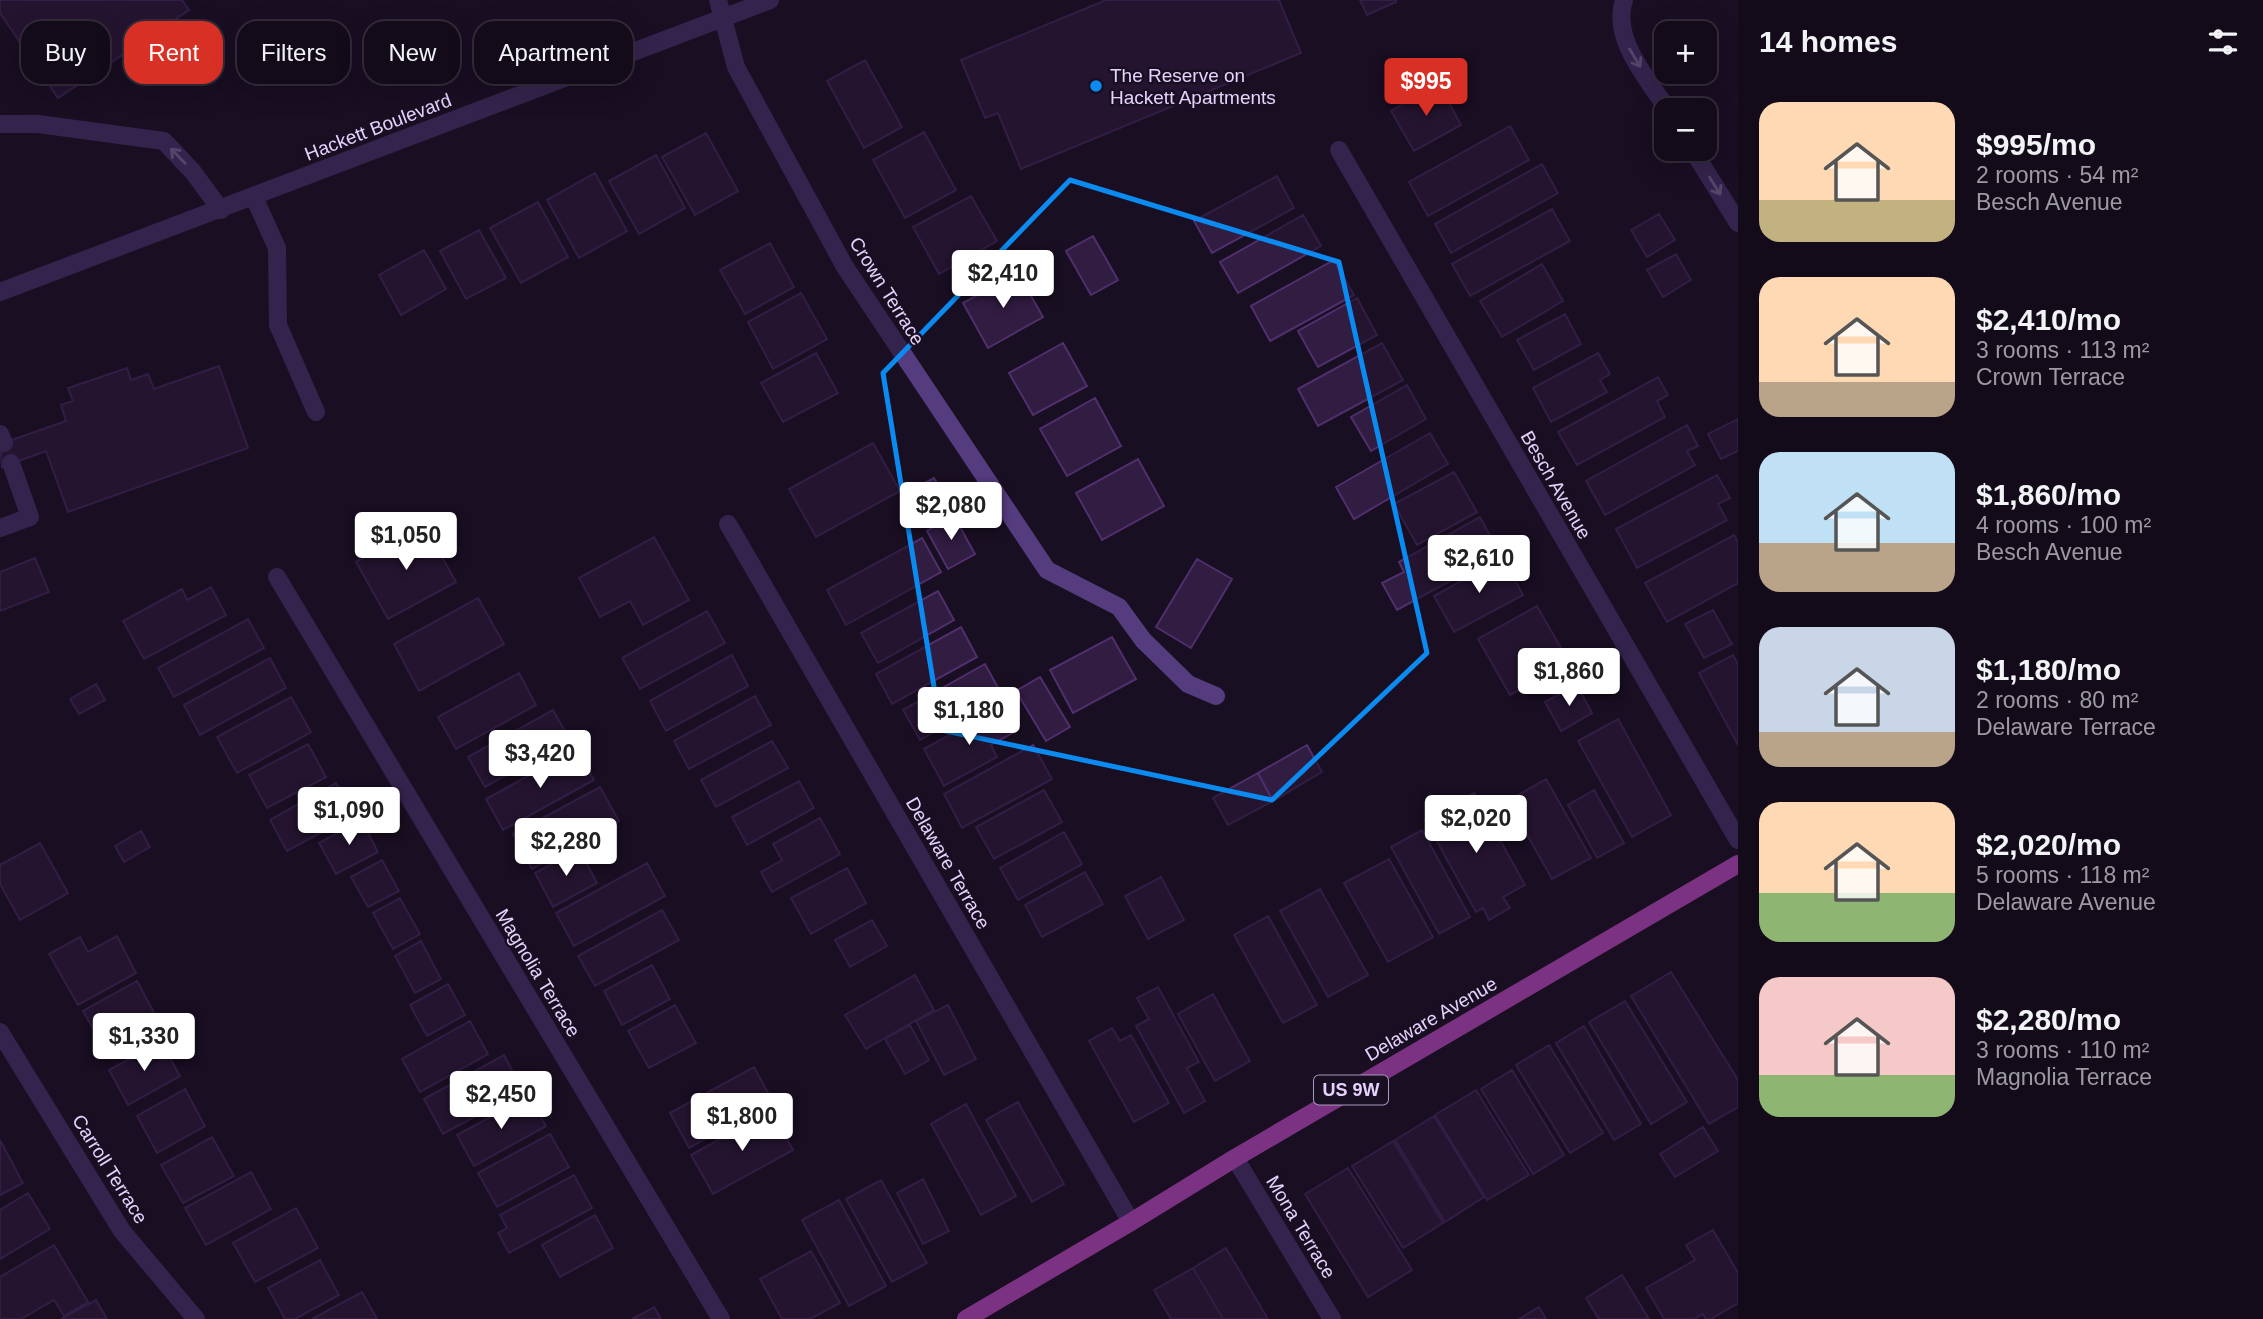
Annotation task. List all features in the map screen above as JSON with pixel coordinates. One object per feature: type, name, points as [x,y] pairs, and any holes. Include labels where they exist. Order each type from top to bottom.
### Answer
[{"type":"main road","name":"Delaware Avenue","points":[[966,1319],[1235,1158],[1738,864]]},
{"type":"street","name":"Crown Terrace","points":[[718,0],[736,66],[845,267],[1047,570],[1119,607],[1143,640],[1188,684],[1216,696]]},
{"type":"street","name":"Hackett Boulevard","points":[[0,292],[770,0]]},
{"type":"street","points":[[1624,0],[1622,28],[1629,49],[1660,98]]},
{"type":"street","points":[[0,124],[38,124],[164,141],[193,172],[220,210]]},
{"type":"street","name":"Besch Avenue","points":[[1339,150],[1738,840]]},
{"type":"street","points":[[1699,161],[1738,223]]},
{"type":"street","points":[[254,197],[277,248],[278,325],[316,412]]},
{"type":"street","points":[[0,528],[30,517],[11,463]]},
{"type":"street","name":"Delaware Terrace","points":[[728,524],[1131,1222]]},
{"type":"street","name":"Magnolia Terrace","points":[[277,577],[721,1319]]},
{"type":"street","name":"Carroll Terrace","points":[[0,1032],[122,1231],[196,1319]]},
{"type":"street","name":"Mona Terrace","points":[[1235,1158],[1332,1319]]},
{"type":"highlighted area","points":[[1070,180],[1339,262],[1427,653],[1272,800],[941,730],[883,373]]},
{"type":"building","points":[[0,0],[182,0],[189,10],[173,21],[124,21],[124,54],[110,63],[110,21],[21,21],[21,44],[0,13]]},
{"type":"building","name":"The Reserve on Hackett Apartments","points":[[1106,0],[1279,0],[1301,53],[1021,169],[998,113],[985,118],[961,60]]},
{"type":"building","points":[[1360,0],[1396,0],[1396,2],[1367,15]]},
{"type":"building","points":[[865,60],[902,127],[864,148],[827,81]]},
{"type":"building","points":[[48,84],[79,84],[58,98]]},
{"type":"building","points":[[1439,84],[1461,125],[1414,151],[1391,111]]},
{"type":"building","points":[[1510,126],[1529,160],[1428,216],[1409,182]]},
{"type":"building","points":[[924,132],[956,190],[905,218],[873,160]]},
{"type":"building","points":[[706,133],[738,191],[695,215],[662,157]]},
{"type":"building","points":[[656,155],[685,208],[639,234],[609,181]]},
{"type":"building","points":[[1542,164],[1558,193],[1451,253],[1435,224]]},
{"type":"building","points":[[595,173],[627,231],[579,258],[547,200]]},
{"type":"building","points":[[1277,176],[1294,208],[1212,253],[1194,221]]},
{"type":"building","points":[[971,196],[997,241],[939,274],[913,227]]},
{"type":"building","points":[[538,202],[568,257],[521,283],[490,228]]},
{"type":"building","points":[[1552,209],[1570,241],[1470,296],[1452,264]]},
{"type":"building","points":[[1659,214],[1675,240],[1647,257],[1631,230]]},
{"type":"building","points":[[1303,215],[1321,246],[1238,293],[1220,262]]},
{"type":"building","points":[[479,230],[506,278],[466,299],[440,251]]},
{"type":"building","points":[[1093,236],[1118,280],[1091,295],[1066,251]]},
{"type":"building","points":[[770,243],[794,287],[745,314],[720,270]]},
{"type":"building","points":[[424,250],[446,289],[401,315],[379,275]]},
{"type":"building","points":[[1676,254],[1691,280],[1663,297],[1647,270]]},
{"type":"building","points":[[1334,260],[1354,295],[1270,341],[1251,306]]},
{"type":"building","points":[[1542,264],[1563,301],[1502,337],[1480,301]]},
{"type":"building","points":[[1018,273],[1043,317],[988,348],[963,303]]},
{"type":"building","points":[[801,293],[827,339],[773,369],[748,322]]},
{"type":"building","points":[[1357,298],[1377,335],[1318,367],[1298,331]]},
{"type":"building","points":[[1565,314],[1581,344],[1534,370],[1517,340]]},
{"type":"building","points":[[1063,343],[1087,386],[1033,415],[1009,373]]},
{"type":"building","points":[[1382,343],[1403,380],[1318,426],[1298,389]]},
{"type":"building","points":[[816,353],[838,393],[783,422],[761,383]]},
{"type":"building","points":[[1598,353],[1610,374],[1600,380],[1607,392],[1551,422],[1533,388]]},
{"type":"building","points":[[219,366],[248,448],[68,512],[46,451],[2,467],[0,444],[66,421],[61,405],[73,401],[68,388],[127,368],[131,380],[148,374],[154,389]]},
{"type":"building","points":[[1658,377],[1668,395],[1657,401],[1665,417],[1577,465],[1558,432]]},
{"type":"building","points":[[1407,385],[1426,419],[1371,451],[1351,417]]},
{"type":"building","points":[[1095,398],[1121,446],[1067,476],[1040,429]]},
{"type":"building","points":[[1738,419],[1738,451],[1721,459],[1708,434]]},
{"type":"building","points":[[1687,425],[1698,446],[1687,451],[1695,465],[1605,515],[1586,481]]},
{"type":"building","points":[[1430,433],[1448,464],[1354,519],[1336,487]]},
{"type":"building","points":[[873,443],[900,491],[816,537],[789,489]]},
{"type":"building","points":[[1138,459],[1164,506],[1102,540],[1076,493]]},
{"type":"building","points":[[1454,472],[1477,512],[1417,545],[1394,504]]},
{"type":"building","points":[[1717,475],[1730,498],[1718,504],[1727,520],[1637,568],[1616,529]]},
{"type":"building","points":[[934,478],[952,511],[924,526],[906,493]]},
{"type":"building","points":[[954,516],[975,554],[948,569],[927,531]]},
{"type":"building","points":[[1480,517],[1500,554],[1397,610],[1382,583],[1404,572],[1399,562]]},
{"type":"building","points":[[424,525],[456,582],[388,619],[356,562]]},
{"type":"building","points":[[1734,535],[1738,542],[1738,583],[1667,622],[1645,583]]},
{"type":"building","points":[[654,537],[689,600],[643,625],[630,601],[600,617],[579,578]]},
{"type":"building","points":[[922,538],[941,572],[846,625],[827,590]]},
{"type":"building","points":[[35,558],[49,592],[0,611],[0,572]]},
{"type":"building","points":[[1503,558],[1523,595],[1454,632],[1434,596]]},
{"type":"building","points":[[1197,559],[1232,579],[1191,648],[1156,627]]},
{"type":"building","points":[[211,587],[226,615],[144,659],[123,621],[182,589],[187,600]]},
{"type":"building","points":[[938,591],[954,620],[878,663],[861,633]]},
{"type":"building","points":[[478,598],[504,644],[419,691],[394,644]]},
{"type":"building","points":[[1537,606],[1569,662],[1510,695],[1478,639]]},
{"type":"building","points":[[1713,610],[1732,644],[1704,658],[1685,624]]},
{"type":"building","points":[[707,611],[725,643],[640,689],[622,658]]},
{"type":"building","points":[[248,619],[264,648],[174,697],[158,668]]},
{"type":"building","points":[[961,627],[977,657],[892,704],[876,674]]},
{"type":"building","points":[[1112,637],[1136,679],[1073,713],[1050,670]]},
{"type":"building","points":[[732,655],[748,686],[666,731],[650,701]]},
{"type":"building","points":[[1733,655],[1738,664],[1738,745],[1699,673]]},
{"type":"building","points":[[270,658],[286,688],[200,735],[184,705]]},
{"type":"building","points":[[985,664],[1002,695],[920,740],[903,710]]},
{"type":"building","points":[[519,673],[536,705],[456,749],[438,717]]},
{"type":"building","points":[[1040,677],[1070,727],[1046,741],[1016,691]]},
{"type":"building","points":[[96,684],[105,700],[79,714],[70,699]]},
{"type":"building","points":[[1577,685],[1592,713],[1561,731],[1545,702]]},
{"type":"building","points":[[755,696],[771,725],[689,769],[674,741]]},
{"type":"building","points":[[291,697],[311,732],[237,773],[217,737]]},
{"type":"building","points":[[1000,707],[1014,732],[991,745],[997,757],[944,786],[924,749]]},
{"type":"building","points":[[553,710],[570,740],[485,787],[468,757]]},
{"type":"building","points":[[1618,719],[1671,815],[1632,837],[1578,741]]},
{"type":"building","points":[[772,741],[788,768],[716,807],[701,780]]},
{"type":"building","points":[[308,744],[326,777],[267,808],[249,775]]},
{"type":"building","points":[[1033,745],[1052,779],[962,828],[944,794]]},
{"type":"building","points":[[1307,745],[1322,772],[1273,801],[1258,773]]},
{"type":"building","points":[[577,749],[594,780],[503,830],[486,799]]},
{"type":"building","points":[[1258,773],[1273,801],[1228,825],[1213,798]]},
{"type":"building","points":[[1546,779],[1591,858],[1552,879],[1508,801]]},
{"type":"building","points":[[799,781],[814,808],[747,845],[732,817]]},
{"type":"building","points":[[336,783],[354,815],[287,851],[270,820]]},
{"type":"building","points":[[600,787],[619,821],[532,869],[513,834]]},
{"type":"building","points":[[1044,790],[1062,822],[994,859],[976,827]]},
{"type":"building","points":[[1594,790],[1624,843],[1597,858],[1568,805]]},
{"type":"building","points":[[1474,793],[1525,885],[1503,897],[1510,908],[1489,920],[1483,908],[1476,912],[1425,820]]},
{"type":"building","points":[[820,818],[840,854],[772,892],[761,872],[782,860],[773,844]]},
{"type":"building","points":[[361,820],[378,852],[336,874],[319,843]]},
{"type":"building","points":[[1422,830],[1470,917],[1439,934],[1391,847]]},
{"type":"building","points":[[141,831],[150,847],[124,862],[115,846]]},
{"type":"building","points":[[1064,832],[1082,864],[1018,900],[1000,868]]},
{"type":"building","points":[[40,843],[68,893],[20,920],[0,884],[0,865]]},
{"type":"building","points":[[579,849],[597,883],[553,907],[535,873]]},
{"type":"building","points":[[1389,859],[1433,937],[1388,962],[1344,883]]},
{"type":"building","points":[[382,860],[399,891],[368,907],[351,877]]},
{"type":"building","points":[[647,863],[665,896],[574,946],[556,913]]},
{"type":"building","points":[[847,868],[866,903],[811,934],[791,898]]},
{"type":"building","points":[[1085,872],[1103,904],[1042,937],[1025,905]]},
{"type":"building","points":[[1161,877],[1184,920],[1148,939],[1125,896]]},
{"type":"building","points":[[1320,889],[1368,975],[1328,997],[1280,911]]},
{"type":"building","points":[[400,898],[420,934],[393,949],[373,913]]},
{"type":"building","points":[[662,910],[679,940],[595,986],[578,956]]},
{"type":"building","points":[[1268,916],[1317,1005],[1283,1023],[1234,935]]},
{"type":"building","points":[[872,920],[887,946],[850,967],[835,940]]},
{"type":"building","points":[[117,936],[136,973],[78,1005],[49,954],[80,937],[88,952]]},
{"type":"building","points":[[421,941],[441,979],[415,993],[395,956]]},
{"type":"building","points":[[652,965],[670,999],[622,1025],[604,991]]},
{"type":"building","points":[[1671,972],[1738,1080],[1738,1107],[1709,1124],[1631,996]]},
{"type":"building","points":[[915,975],[934,1010],[866,1049],[845,1015]]},
{"type":"building","points":[[137,981],[159,1022],[106,1051],[83,1011]]},
{"type":"building","points":[[448,984],[465,1015],[427,1036],[410,1005]]},
{"type":"building","points":[[1158,987],[1199,1062],[1187,1068],[1205,1101],[1184,1113],[1136,1026],[1149,1019],[1137,998]]},
{"type":"building","points":[[1213,994],[1250,1061],[1215,1081],[1178,1014]]},
{"type":"building","points":[[1625,1001],[1687,1102],[1651,1124],[1589,1022]]},
{"type":"building","points":[[675,1005],[696,1043],[649,1068],[628,1031]]},
{"type":"building","points":[[948,1005],[976,1059],[944,1075],[916,1021]]},
{"type":"building","points":[[470,1021],[488,1054],[420,1092],[402,1059]]},
{"type":"building","points":[[910,1025],[929,1060],[905,1074],[885,1039]]},
{"type":"building","points":[[1584,1026],[1641,1124],[1614,1140],[1556,1043]]},
{"type":"building","points":[[1112,1028],[1120,1041],[1131,1035],[1169,1103],[1134,1122],[1089,1041]]},
{"type":"building","points":[[161,1042],[180,1076],[128,1105],[109,1070]]},
{"type":"building","points":[[1549,1045],[1603,1133],[1570,1153],[1516,1065]]},
{"type":"building","points":[[504,1055],[523,1091],[443,1134],[424,1099]]},
{"type":"building","points":[[754,1067],[773,1102],[689,1148],[670,1113]]},
{"type":"building","points":[[1512,1070],[1564,1155],[1533,1174],[1481,1089]]},
{"type":"building","points":[[185,1089],[205,1126],[157,1153],[137,1116]]},
{"type":"building","points":[[1476,1090],[1529,1175],[1487,1200],[1435,1115]]},
{"type":"building","points":[[529,1096],[546,1126],[474,1166],[457,1135]]},
{"type":"building","points":[[1018,1102],[1064,1184],[1032,1202],[986,1120]]},
{"type":"building","points":[[966,1104],[1016,1196],[981,1215],[931,1124]]},
{"type":"building","points":[[771,1111],[793,1150],[713,1194],[691,1155]]},
{"type":"building","points":[[1434,1116],[1484,1197],[1445,1222],[1395,1140]]},
{"type":"building","points":[[1703,1127],[1718,1151],[1675,1177],[1660,1154]]},
{"type":"building","points":[[550,1134],[569,1167],[497,1207],[478,1173]]},
{"type":"building","points":[[212,1137],[234,1176],[183,1203],[161,1165]]},
{"type":"building","points":[[0,1140],[23,1183],[0,1195]]},
{"type":"building","points":[[1393,1141],[1443,1223],[1403,1248],[1352,1166]]},
{"type":"building","points":[[1348,1168],[1412,1270],[1368,1297],[1305,1194]]},
{"type":"building","points":[[251,1172],[271,1209],[206,1245],[185,1208]]},
{"type":"building","points":[[574,1175],[592,1208],[509,1253],[498,1233],[507,1228],[500,1215]]},
{"type":"building","points":[[923,1179],[949,1231],[923,1244],[897,1193]]},
{"type":"building","points":[[881,1180],[927,1263],[892,1282],[846,1199]]},
{"type":"building","points":[[28,1193],[50,1229],[0,1259],[0,1210]]},
{"type":"building","points":[[839,1200],[886,1286],[849,1306],[802,1220]]},
{"type":"building","points":[[296,1208],[318,1248],[255,1282],[233,1243]]},
{"type":"building","points":[[595,1215],[613,1248],[560,1277],[542,1245]]},
{"type":"building","points":[[1713,1230],[1738,1273],[1738,1303],[1711,1319],[1706,1319],[1703,1314],[1694,1319],[1664,1319],[1646,1288],[1695,1260],[1686,1245]]},
{"type":"building","points":[[54,1245],[88,1302],[64,1316],[54,1300],[21,1319],[0,1319],[0,1277]]},
{"type":"building","points":[[1226,1248],[1268,1319],[1223,1319],[1193,1268]]},
{"type":"building","points":[[811,1251],[840,1303],[810,1319],[782,1319],[760,1279]]},
{"type":"building","points":[[320,1260],[339,1295],[295,1319],[285,1319],[268,1288]]},
{"type":"building","points":[[1193,1268],[1223,1319],[1171,1319],[1154,1290]]},
{"type":"building","points":[[1622,1275],[1649,1319],[1599,1319],[1586,1298]]},
{"type":"building","points":[[362,1292],[377,1319],[312,1319]]},
{"type":"building","points":[[96,1300],[107,1319],[61,1319]]},
{"type":"building","points":[[654,1307],[661,1319],[632,1319]]},
{"type":"building","points":[[1539,1307],[1546,1319],[1519,1319]]},
{"type":"place","name":"The Reserve on Hackett Apartments","points":[[1096,86]]}]
